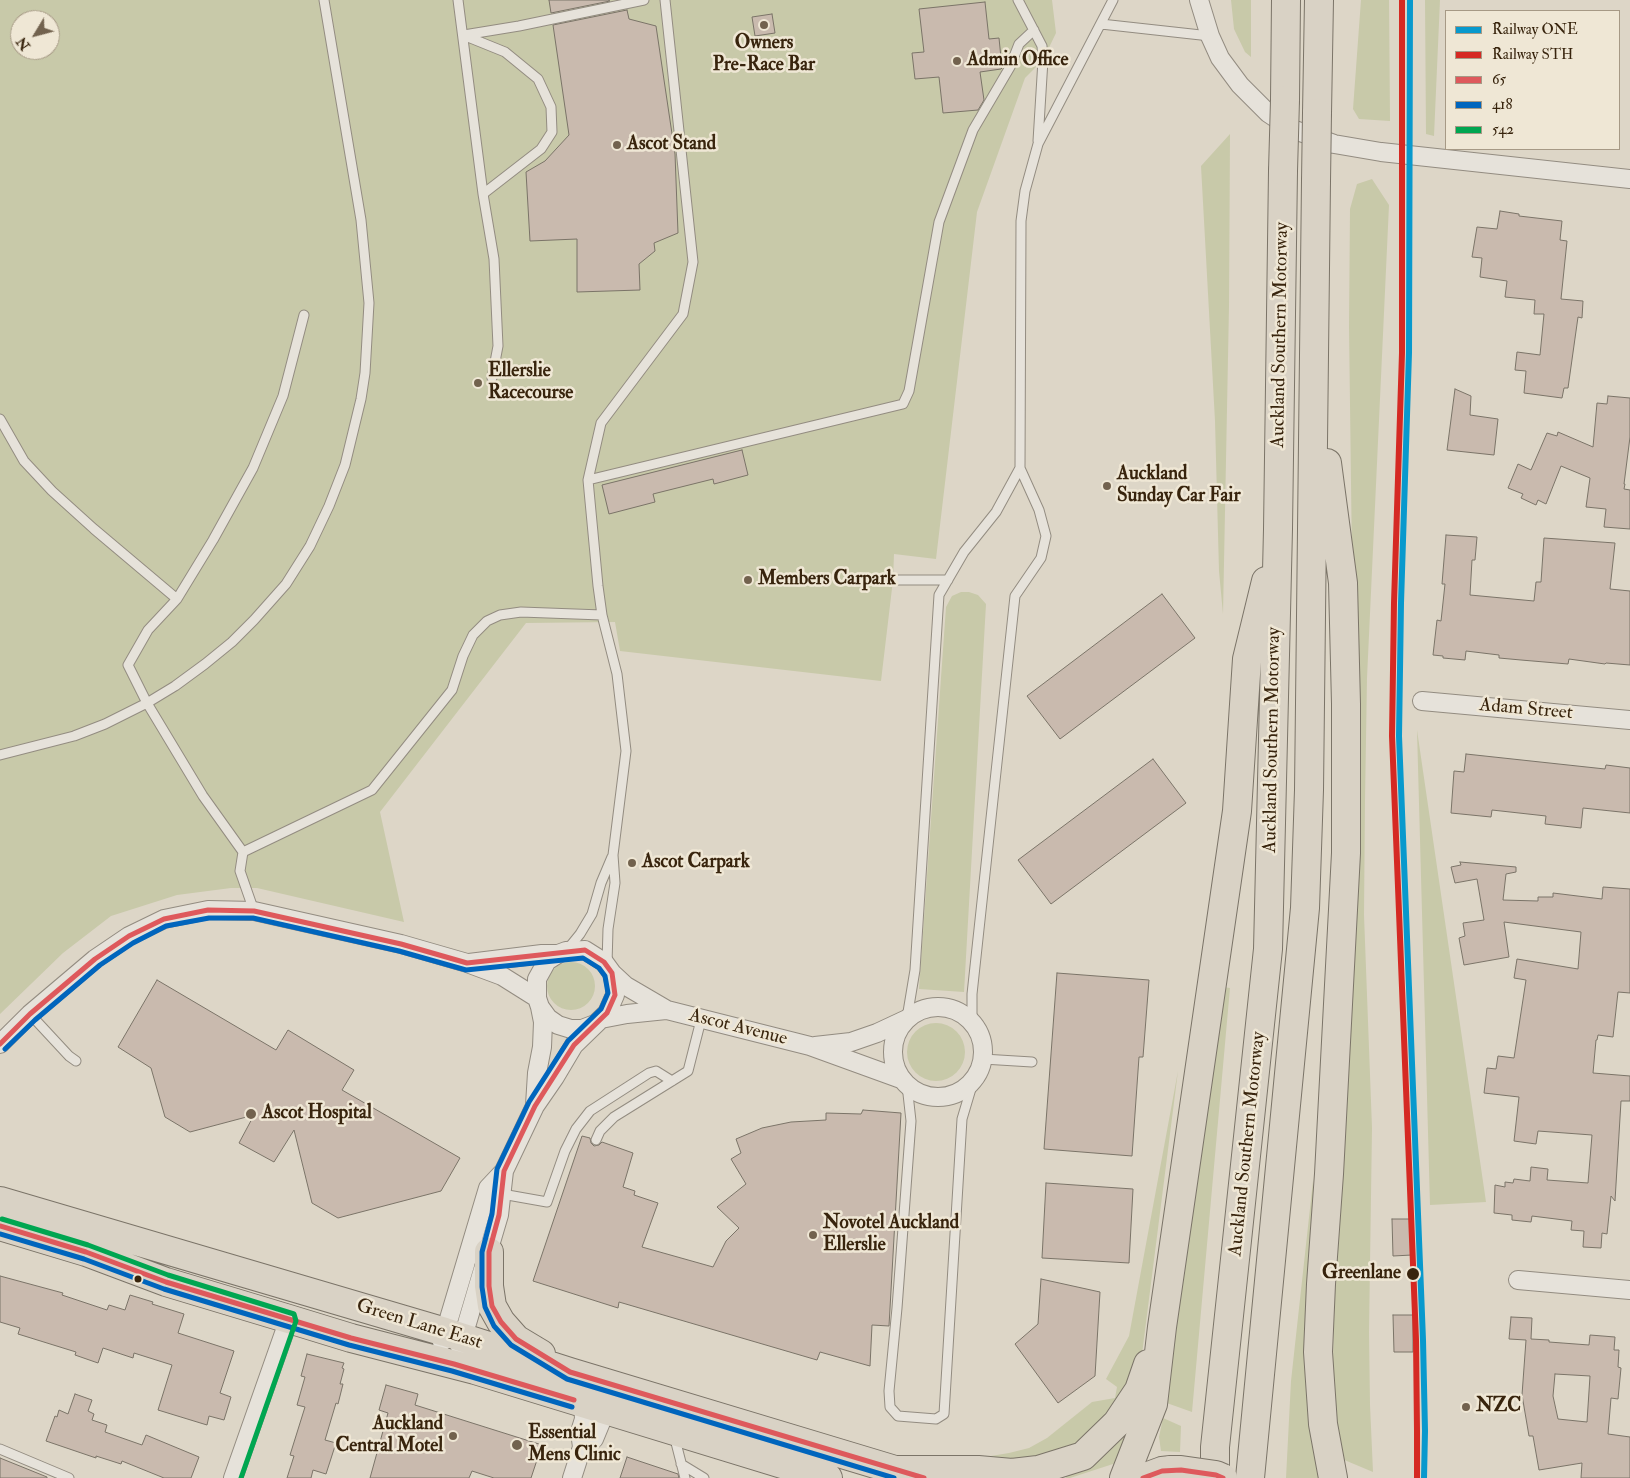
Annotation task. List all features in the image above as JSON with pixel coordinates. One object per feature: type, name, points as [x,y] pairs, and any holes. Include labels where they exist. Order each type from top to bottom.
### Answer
[{"type":"main road","name":"Auckland Southern Motorway","points":[[1215,1478],[1215,1447],[1268,949],[1278,529],[1286,0]]},
{"type":"main road","name":"Auckland Southern Motorway","points":[[1250,1478],[1305,908],[1309,790],[1318,0]]},
{"type":"main road","points":[[1314,369],[1343,583],[1346,693],[1346,854],[1318,1352],[1323,1424],[1333,1478]]},
{"type":"main road","points":[[1124,1478],[1153,1404],[1162,1327],[1237,812],[1247,659],[1278,529]]},
{"type":"main road","name":"Green Lane East","points":[[0,1200],[454,1335],[570,1372],[924,1478]]},
{"type":"main road","name":"Green Lane East","points":[[0,1226],[86,1252],[166,1282],[351,1338],[446,1362],[673,1430],[816,1476]]},
{"type":"main road","points":[[489,1252],[489,1286],[492,1306],[501,1322],[516,1339],[570,1372]]},
{"type":"main road","points":[[893,1470],[978,1470],[1012,1473],[1038,1470],[1083,1456],[1117,1423],[1139,1390],[1162,1327]]},
{"type":"main road","points":[[1143,1478],[1162,1471],[1171,1470],[1216,1475],[1223,1478]]},
{"type":"street","points":[[1199,0],[1210,36],[1220,58],[1240,85],[1268,113],[1292,129],[1334,144],[1381,152],[1630,179]]},
{"type":"street","name":"Adam Street","points":[[1422,701],[1630,720]]},
{"type":"street","points":[[0,1044],[30,1014],[95,959],[129,936],[164,919],[208,910],[254,911],[402,944],[467,963],[502,976],[538,1003],[548,1018],[558,1025],[577,1029],[598,1021]]},
{"type":"street","points":[[446,1362],[488,1188],[504,1171],[535,1106],[574,1044],[607,1013],[615,995],[615,986],[604,962],[585,950],[467,963]]},
{"type":"street","points":[[535,1106],[543,1022],[538,1003],[537,979],[547,961],[562,952]]},
{"type":"street","name":"Ascot Avenue","points":[[609,970],[626,986],[666,1010],[810,1046],[904,1082]]},
{"type":"street","points":[[933,1007],[948,1008],[961,1013],[972,1022],[979,1033],[983,1046],[983,1059],[979,1071],[972,1082],[962,1091],[948,1097],[933,1097],[919,1093],[904,1082],[895,1067],[893,1054],[894,1041],[899,1029],[908,1018],[919,1011],[933,1007]]},
{"type":"street","name":"Ascot Avenue","points":[[598,1021],[627,1014],[666,1010]]},
{"type":"street","name":"Ascot Avenue","points":[[810,1046],[850,1042],[877,1033],[908,1018]]},
{"type":"street","points":[[454,1335],[489,1252],[499,1215],[504,1171]]},
{"type":"street","points":[[1518,1280],[1630,1290]]},
{"type":"street","points":[[233,1478],[289,1319]]},
{"type":"street","points":[[582,1447],[594,1439],[594,1407]]},
{"type":"street","points":[[572,1478],[582,1447],[580,1432],[584,1419],[594,1407]]},
{"type":"lane","points":[[0,755],[74,736],[147,703],[174,686],[232,642],[286,584],[310,546],[329,506],[345,465],[361,400],[370,303],[361,220],[324,0]]},
{"type":"lane","points":[[458,0],[483,194],[494,259],[498,346],[492,378]]},
{"type":"lane","points":[[463,35],[519,26],[644,0]]},
{"type":"lane","points":[[609,970],[608,929],[615,883],[613,855],[626,751],[617,674],[602,615],[588,480],[601,423],[682,314],[693,262],[665,0]]},
{"type":"lane","points":[[1018,0],[1042,46],[1043,60],[1038,144]]},
{"type":"lane","points":[[972,1022],[972,994],[1015,596],[1041,558],[1046,536],[1039,510],[1020,468],[1021,222],[1024,191],[1038,144],[1113,0]]},
{"type":"lane","points":[[1100,24],[1210,36]]},
{"type":"lane","points":[[588,480],[903,404],[909,391],[939,222],[973,130],[1010,67],[1019,44],[1034,30]]},
{"type":"lane","points":[[463,35],[504,52],[538,79],[551,107],[552,132],[541,149],[483,194]]},
{"type":"lane","points":[[254,911],[240,871],[243,852],[203,796],[147,703],[128,665],[148,630],[177,599],[214,540],[253,468],[282,396],[304,315]]},
{"type":"lane","points":[[0,419],[24,461],[52,491],[177,599]]},
{"type":"lane","points":[[908,1018],[915,970],[939,595],[964,552],[996,512],[1020,468]]},
{"type":"lane","points":[[893,580],[948,580]]},
{"type":"lane","points":[[243,852],[372,790],[452,690],[463,656],[473,635],[487,621],[500,615],[521,612],[602,615]]},
{"type":"lane","points":[[562,952],[580,934],[592,914],[601,883],[613,855]]},
{"type":"lane","points":[[30,1014],[69,1056],[76,1061]]},
{"type":"lane","points":[[596,1140],[600,1131],[614,1117],[688,1070],[701,1020]]},
{"type":"lane","points":[[983,1059],[1032,1062]]},
{"type":"lane","points":[[502,1194],[547,1202],[565,1151],[576,1130],[590,1111],[649,1073],[656,1071],[672,1081]]},
{"type":"lane","points":[[904,1082],[911,1121],[889,1391],[890,1407],[898,1416],[936,1419],[944,1414],[962,1119],[972,1082]]},
{"type":"lane","points":[[673,1430],[685,1478]]},
{"type":"lane","points":[[0,1449],[69,1478]]},
{"type":"lane","points":[[681,1464],[704,1478]]},
{"type":"green space","name":"Ellerslie Racecourse","points":[[0,0],[1052,0],[1056,33],[1043,60],[1025,78],[977,212],[936,559],[894,554],[893,580],[881,681],[620,651],[615,622],[526,623],[380,812],[404,922],[257,888],[231,888],[177,895],[111,916],[63,953],[0,1014]]},
{"type":"green space","points":[[1231,0],[1251,0],[1251,57],[1245,52],[1234,29]]},
{"type":"green space","points":[[1361,0],[1389,0],[1390,121],[1359,119],[1353,109]]},
{"type":"green space","points":[[1425,0],[1440,0],[1434,136],[1426,134]]},
{"type":"green space","points":[[1230,134],[1229,306],[1223,614],[1219,571],[1215,421],[1201,166]]},
{"type":"green space","points":[[1372,179],[1389,205],[1367,678],[1365,800],[1364,915],[1372,1128],[1369,1332],[1373,1472],[1342,1459],[1335,1414],[1333,1359],[1353,638],[1349,326],[1350,209],[1357,184]]},
{"type":"green space","points":[[961,592],[978,595],[986,604],[964,992],[919,989],[946,607],[952,596]]},
{"type":"green space","points":[[1417,730],[1486,1202],[1430,1205]]},
{"type":"green space","points":[[566,962],[576,962],[588,969],[595,981],[595,991],[588,1003],[576,1010],[566,1010],[558,1006],[551,999],[547,991],[547,981],[551,973],[558,966]]},
{"type":"green space","points":[[1223,987],[1230,988],[1192,1412],[1164,1402]]},
{"type":"green space","points":[[930,1023],[942,1023],[957,1031],[965,1046],[965,1058],[957,1073],[942,1081],[930,1081],[915,1073],[907,1058],[907,1046],[915,1031]]},
{"type":"green space","points":[[1178,1071],[1142,1354],[1113,1416],[1073,1448],[1045,1459],[990,1463],[991,1456],[1029,1448],[1047,1438],[1092,1402],[1115,1398],[1117,1387],[1106,1379],[1129,1336]]},
{"type":"green space","points":[[1313,1181],[1322,1478],[1286,1478],[1291,1381]]},
{"type":"green space","points":[[1163,1418],[1181,1426],[1180,1452],[1161,1451],[1159,1437]]},
{"type":"green space","points":[[1135,1426],[1116,1463],[1066,1478],[1065,1475],[1086,1468],[1103,1457]]},
{"type":"building","points":[[549,0],[608,0],[610,1],[551,13]]},
{"type":"building","name":"Admin Office","points":[[985,2],[989,39],[999,38],[1002,68],[980,72],[984,100],[978,110],[943,113],[939,77],[915,79],[912,53],[924,52],[919,9]]},
{"type":"building","name":"Ascot Stand","points":[[627,10],[629,19],[656,26],[675,154],[678,233],[654,243],[655,251],[639,264],[640,290],[577,292],[577,239],[530,241],[526,172],[545,161],[569,135],[553,25]]},
{"type":"building","name":"Owners Pre-Race Bar","points":[[772,14],[775,33],[755,36],[752,17]]},
{"type":"building","points":[[1500,211],[1519,214],[1519,216],[1562,221],[1560,240],[1567,241],[1561,299],[1583,301],[1582,318],[1578,317],[1568,388],[1564,388],[1562,398],[1524,393],[1526,371],[1515,370],[1517,352],[1540,355],[1544,314],[1534,314],[1535,300],[1505,297],[1507,281],[1480,277],[1482,258],[1472,257],[1477,227],[1497,229]]},
{"type":"building","points":[[1455,389],[1471,396],[1470,415],[1498,419],[1494,455],[1447,450]]},
{"type":"building","points":[[1608,396],[1630,398],[1630,437],[1624,489],[1630,490],[1630,529],[1604,527],[1606,509],[1586,507],[1590,478],[1561,466],[1546,504],[1538,500],[1536,505],[1521,498],[1523,494],[1508,488],[1518,464],[1531,470],[1547,433],[1557,436],[1558,432],[1593,447],[1597,403],[1607,404]]},
{"type":"building","points":[[742,450],[748,475],[714,484],[713,479],[653,494],[655,502],[609,514],[602,485]]},
{"type":"building","points":[[1446,535],[1477,537],[1475,560],[1472,560],[1470,595],[1534,601],[1536,582],[1541,582],[1544,538],[1615,543],[1610,589],[1630,591],[1630,665],[1569,659],[1568,664],[1521,660],[1499,658],[1499,655],[1466,651],[1465,660],[1433,655],[1437,620],[1441,621],[1445,584],[1442,584]]},
{"type":"building","points":[[1162,594],[1195,638],[1060,739],[1027,696]]},
{"type":"building","points":[[1466,754],[1605,769],[1606,765],[1630,768],[1630,813],[1583,808],[1581,828],[1545,824],[1546,816],[1492,810],[1491,817],[1451,813],[1454,771],[1464,772]]},
{"type":"building","points":[[1153,759],[1186,803],[1051,904],[1018,860]]},
{"type":"building","points":[[1460,862],[1516,867],[1516,872],[1506,874],[1503,900],[1538,901],[1538,897],[1553,897],[1553,893],[1602,899],[1603,887],[1630,889],[1630,993],[1618,992],[1613,1037],[1598,1035],[1593,1073],[1630,1076],[1630,1101],[1621,1101],[1615,1201],[1611,1196],[1607,1234],[1602,1233],[1601,1248],[1583,1247],[1584,1231],[1571,1230],[1572,1221],[1532,1216],[1531,1222],[1512,1220],[1512,1215],[1494,1213],[1495,1185],[1505,1187],[1505,1182],[1513,1183],[1514,1179],[1530,1181],[1531,1167],[1548,1169],[1547,1180],[1588,1183],[1592,1135],[1538,1131],[1536,1144],[1514,1141],[1519,1097],[1484,1093],[1487,1068],[1496,1069],[1498,1056],[1514,1058],[1526,980],[1514,978],[1517,959],[1578,969],[1581,932],[1504,922],[1509,957],[1464,965],[1459,938],[1465,936],[1463,923],[1484,920],[1477,879],[1455,883],[1451,867],[1461,865]]},
{"type":"building","points":[[1057,973],[1149,980],[1143,1057],[1139,1057],[1132,1156],[1044,1149]]},
{"type":"building","points":[[157,980],[276,1050],[288,1030],[354,1070],[342,1090],[460,1158],[441,1191],[338,1218],[312,1203],[294,1130],[274,1162],[239,1143],[254,1115],[190,1132],[165,1117],[151,1068],[118,1047]]},
{"type":"building","name":"Novotel Auckland Ellerslie","points":[[863,1110],[901,1113],[889,1326],[872,1325],[870,1366],[820,1352],[817,1360],[619,1302],[618,1308],[533,1281],[582,1136],[590,1138],[594,1146],[602,1142],[633,1153],[623,1187],[635,1191],[634,1195],[658,1203],[642,1247],[713,1267],[726,1241],[739,1228],[717,1207],[746,1184],[731,1159],[741,1153],[736,1139],[762,1128],[791,1122],[826,1120],[826,1113],[861,1114]]},
{"type":"building","points":[[1046,1183],[1133,1189],[1129,1263],[1042,1258]]},
{"type":"building","points":[[1392,1219],[1411,1219],[1412,1255],[1393,1256]]},
{"type":"building","points":[[0,1276],[63,1293],[62,1295],[107,1310],[109,1305],[125,1310],[130,1295],[184,1314],[178,1333],[234,1351],[220,1393],[231,1397],[224,1420],[209,1416],[207,1425],[158,1410],[172,1365],[134,1353],[133,1358],[103,1348],[98,1363],[75,1355],[76,1352],[18,1334],[20,1328],[0,1322]]},
{"type":"building","points":[[1041,1279],[1100,1292],[1095,1376],[1058,1403],[1015,1344],[1038,1324]]},
{"type":"building","points":[[1393,1315],[1413,1315],[1413,1352],[1394,1352]]},
{"type":"building","points":[[1511,1317],[1532,1318],[1531,1339],[1589,1345],[1590,1335],[1615,1337],[1614,1350],[1619,1350],[1618,1367],[1621,1368],[1618,1399],[1611,1398],[1608,1434],[1630,1437],[1630,1478],[1581,1478],[1582,1463],[1539,1470],[1533,1436],[1529,1436],[1522,1395],[1526,1340],[1509,1339]],"holes":[[[1555,1374],[1590,1376],[1587,1422],[1558,1419],[1553,1396]]]},
{"type":"building","points":[[307,1354],[344,1363],[340,1384],[343,1384],[325,1440],[336,1443],[326,1474],[313,1470],[311,1478],[287,1478],[294,1456],[290,1455],[305,1407],[297,1405],[305,1377],[301,1376]]},
{"type":"building","points":[[386,1385],[418,1394],[415,1405],[542,1445],[531,1478],[494,1478],[472,1471],[469,1478],[370,1478],[388,1413],[379,1410]]},
{"type":"building","points":[[75,1394],[92,1400],[88,1411],[94,1414],[92,1420],[107,1425],[105,1432],[142,1445],[146,1435],[199,1457],[191,1478],[164,1478],[122,1461],[121,1464],[96,1456],[96,1458],[46,1441],[55,1416],[57,1417],[59,1410],[68,1414]]},
{"type":"building","points":[[627,1457],[678,1474],[679,1478],[620,1478]]},
{"type":"building","points":[[0,1458],[47,1477],[47,1478],[0,1478]]},
{"type":"rail line","name":"STH","points":[[1402,0],[1402,353],[1392,736],[1416,1340],[1417,1478]]},
{"type":"rail line","name":"ONE","points":[[1410,0],[1409,353],[1399,736],[1423,1340],[1424,1478]]},
{"type":"transit line","name":"65","points":[[0,1044],[30,1014],[95,959],[129,936],[164,919],[208,910],[254,911],[401,944],[467,963],[585,950],[604,962],[612,973],[615,995],[607,1013],[574,1045],[535,1106],[504,1171],[499,1215],[489,1252],[489,1286],[492,1306],[501,1322],[516,1339],[570,1372],[924,1478]]},
{"type":"transit line","name":"418","points":[[5,1049],[35,1020],[100,965],[133,943],[166,926],[209,918],[253,918],[399,951],[466,970],[583,958],[599,968],[605,976],[608,993],[601,1009],[568,1041],[529,1102],[497,1169],[492,1214],[482,1252],[482,1287],[485,1307],[494,1326],[511,1345],[567,1379],[894,1478]]},
{"type":"transit line","name":"542","points":[[2,1219],[88,1245],[168,1275],[294,1314],[296,1321],[241,1478]]},
{"type":"transit line","name":"65","points":[[0,1226],[86,1252],[166,1282],[351,1338],[454,1364],[574,1400]]},
{"type":"transit line","name":"418","points":[[0,1234],[84,1259],[164,1289],[349,1345],[452,1371],[572,1407]]},
{"type":"transit line","name":"65","points":[[1143,1478],[1162,1471],[1181,1470],[1216,1475],[1223,1478]]},
{"type":"place","name":"Owners Pre-Race Bar","points":[[764,25]]},
{"type":"place","name":"Admin Office","points":[[957,61]]},
{"type":"place","name":"Ascot Stand","points":[[617,145]]},
{"type":"place","name":"Ellerslie Racecourse","points":[[478,383]]},
{"type":"place","name":"Auckland Sunday Car Fair","points":[[1107,486]]},
{"type":"place","name":"Members Carpark","points":[[748,580]]},
{"type":"place","name":"Ascot Carpark","points":[[632,863]]},
{"type":"place","name":"Ascot Hospital","points":[[251,1114]]},
{"type":"place","name":"Novotel Auckland Ellerslie","points":[[813,1235]]},
{"type":"place","name":"Greenlane","points":[[1413,1274]]},
{"type":"place","name":"NZC","points":[[1466,1407]]},
{"type":"place","name":"Auckland Central Motel","points":[[453,1436]]},
{"type":"place","name":"Essential Mens Clinic","points":[[517,1445]]}]
